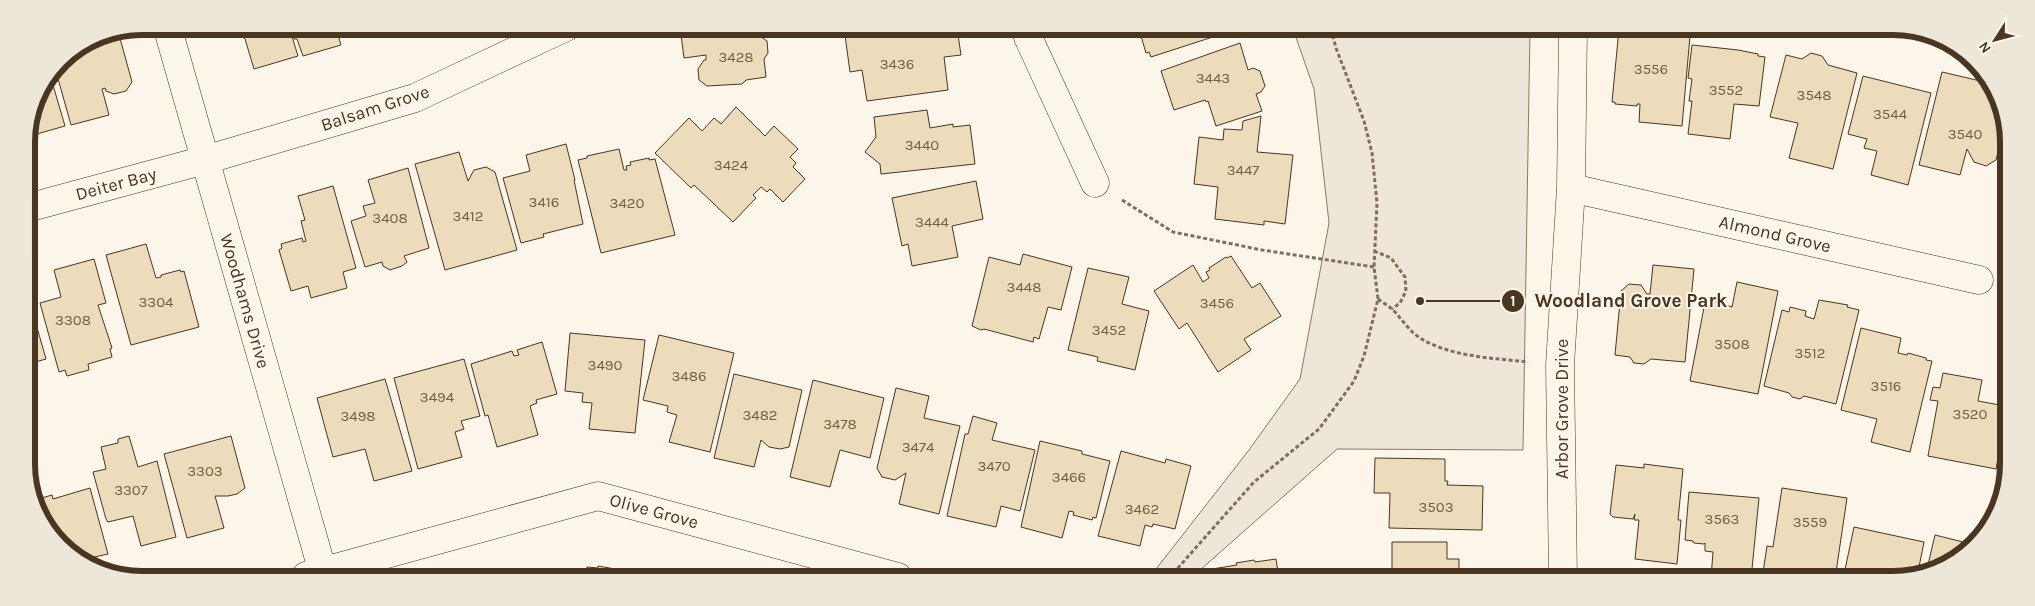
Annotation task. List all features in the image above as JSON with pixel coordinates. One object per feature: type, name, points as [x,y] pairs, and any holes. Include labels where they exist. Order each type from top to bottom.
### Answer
[{"type":"street","name":"Woodhams Drive","points":[[170,35],[317,571]]},
{"type":"street","name":"Balsam Grove","points":[[205,160],[415,98],[549,35]]},
{"type":"street","points":[[1028,35],[1095,183]]},
{"type":"street","name":"Arbor Grove Drive","points":[[1563,571],[1560,365],[1571,188],[1572,35]]},
{"type":"street","name":"Deiter Bay","points":[[35,206],[205,160]]},
{"type":"street","name":"Almond Grove","points":[[1571,188],[1979,280]]},
{"type":"street","name":"Olive Grove","points":[[332,571],[598,496],[872,571]]},
{"type":"path","points":[[1175,571],[1254,482],[1319,429],[1354,381],[1364,356],[1378,299],[1374,267],[1377,203],[1372,153],[1364,121],[1332,35]]},
{"type":"path","points":[[1095,183],[1173,232],[1262,250],[1374,267]]},
{"type":"path","points":[[1374,251],[1391,258],[1405,277],[1406,291],[1400,303],[1392,309]]},
{"type":"path","points":[[1378,299],[1392,309],[1420,337],[1441,347],[1461,353],[1560,365]]},
{"type":"shaded area","points":[[1295,35],[1530,35],[1523,450],[1337,449],[1199,571],[1154,571],[1249,450],[1300,379],[1329,223],[1314,89]]},
{"type":"building","points":[[244,35],[291,35],[298,56],[254,69]]},
{"type":"building","points":[[293,35],[338,35],[341,45],[303,56],[297,39],[294,39]]},
{"type":"building","points":[[681,35],[760,35],[767,41],[768,53],[764,59],[766,77],[746,80],[742,84],[707,86],[699,80],[698,69],[706,60],[706,55],[684,58]]},
{"type":"building","points":[[845,35],[958,35],[961,55],[944,57],[948,90],[867,101],[862,70],[850,72]]},
{"type":"building","points":[[1219,35],[1151,57],[1149,52],[1146,53],[1141,36]]},
{"type":"building","points":[[1618,35],[1690,36],[1682,126],[1639,122],[1640,104],[1637,104],[1637,106],[1615,104],[1615,102],[1612,102]]},
{"type":"building","points":[[120,37],[132,82],[126,91],[114,94],[106,91],[105,88],[102,89],[109,115],[71,125],[57,77],[66,66],[89,49]]},
{"type":"building","points":[[1240,43],[1248,70],[1253,68],[1260,71],[1265,86],[1261,92],[1256,94],[1262,111],[1216,126],[1208,101],[1206,102],[1205,100],[1174,110],[1161,71]]},
{"type":"building","points":[[1692,45],[1738,50],[1765,57],[1759,106],[1734,104],[1730,139],[1688,134],[1692,101],[1689,101],[1692,79],[1688,78]]},
{"type":"building","points":[[1811,53],[1822,56],[1828,65],[1857,73],[1833,169],[1789,158],[1798,123],[1770,117],[1786,55],[1802,59]]},
{"type":"building","points":[[1942,72],[1980,81],[1989,95],[1998,121],[2000,144],[1996,160],[1986,166],[1974,162],[1967,149],[1960,175],[1919,165]]},
{"type":"building","points":[[1863,76],[1931,93],[1908,185],[1871,175],[1877,151],[1864,148],[1867,139],[1848,134]]},
{"type":"building","points":[[51,85],[53,85],[65,126],[35,134],[39,114]]},
{"type":"building","points":[[736,107],[765,136],[774,126],[798,149],[790,157],[796,163],[793,167],[805,179],[783,202],[770,189],[767,192],[761,187],[753,195],[756,198],[733,222],[694,185],[691,188],[655,153],[689,118],[702,131],[714,118],[721,124]]},
{"type":"building","points":[[927,110],[930,128],[953,124],[953,127],[970,125],[975,164],[881,174],[880,164],[865,152],[876,137],[874,117]]},
{"type":"building","points":[[1261,116],[1257,152],[1293,155],[1285,224],[1264,221],[1264,225],[1215,219],[1218,187],[1194,184],[1199,137],[1223,140],[1224,129],[1242,130],[1243,121]]},
{"type":"building","points":[[566,144],[583,224],[543,234],[544,237],[521,243],[503,178],[530,171],[526,155]]},
{"type":"building","points":[[619,149],[624,170],[627,170],[626,166],[631,165],[630,162],[649,158],[649,160],[655,159],[675,235],[601,253],[578,160],[587,158],[587,156]]},
{"type":"building","points":[[459,152],[468,181],[474,170],[486,167],[495,172],[517,250],[445,270],[415,164]]},
{"type":"building","points":[[408,168],[429,248],[404,256],[407,262],[390,270],[383,266],[382,262],[365,267],[351,221],[366,216],[363,206],[375,203],[368,180]]},
{"type":"building","points":[[976,181],[983,219],[952,226],[958,257],[912,266],[908,244],[902,246],[892,198]]},
{"type":"building","points":[[333,186],[356,268],[343,272],[347,288],[311,298],[308,286],[291,291],[279,250],[282,248],[281,244],[302,238],[303,242],[306,241],[301,221],[305,220],[298,196]]},
{"type":"building","points":[[146,244],[156,278],[180,270],[181,272],[184,271],[199,327],[131,345],[106,255]]},
{"type":"building","points":[[1023,254],[1072,267],[1061,310],[1048,307],[1039,339],[1034,337],[1033,342],[984,329],[981,330],[972,326],[989,257],[1020,265]]},
{"type":"building","points":[[1231,256],[1252,288],[1260,283],[1281,316],[1244,339],[1251,350],[1218,372],[1187,323],[1179,329],[1154,291],[1193,265],[1203,282],[1209,278],[1206,272],[1210,270],[1209,268],[1226,257]]},
{"type":"building","points":[[94,259],[106,303],[98,305],[112,348],[110,349],[112,357],[88,364],[89,370],[67,376],[65,370],[59,372],[40,303],[61,297],[54,270]]},
{"type":"building","points":[[1653,265],[1694,269],[1685,362],[1651,359],[1644,364],[1634,363],[1630,357],[1615,355],[1621,291],[1629,284],[1641,285],[1647,294],[1650,294]]},
{"type":"building","points":[[1088,268],[1129,277],[1122,304],[1149,311],[1135,370],[1097,361],[1098,357],[1068,350]]},
{"type":"building","points":[[1737,282],[1778,291],[1758,394],[1690,381],[1705,302],[1713,300],[1732,307]]},
{"type":"building","points":[[1819,300],[1848,305],[1847,307],[1859,310],[1836,404],[1804,396],[1800,399],[1792,397],[1789,393],[1764,386],[1782,310],[1789,312],[1790,307],[1806,311],[1805,316],[1814,319]]},
{"type":"building","points":[[35,320],[46,359],[35,362]]},
{"type":"building","points":[[1861,328],[1901,338],[1898,353],[1907,355],[1908,353],[1932,361],[1910,452],[1871,442],[1877,419],[1841,410]]},
{"type":"building","points":[[570,333],[645,340],[635,433],[589,429],[592,403],[582,402],[583,393],[565,391]]},
{"type":"building","points":[[659,335],[734,353],[710,452],[669,442],[677,415],[667,412],[668,406],[643,400]]},
{"type":"building","points":[[542,342],[557,394],[536,400],[537,403],[530,406],[538,435],[497,447],[488,415],[485,416],[471,364],[512,351],[514,356],[519,355],[517,350]]},
{"type":"building","points":[[464,359],[480,416],[461,421],[464,429],[455,432],[462,457],[418,469],[394,378]]},
{"type":"building","points":[[1943,373],[1982,380],[1978,401],[2000,405],[2000,448],[1996,469],[1928,456],[1938,401],[1930,400],[1933,387],[1940,388]]},
{"type":"building","points":[[734,374],[802,390],[789,447],[780,449],[769,447],[761,440],[754,467],[714,458]]},
{"type":"building","points":[[385,379],[412,471],[374,481],[365,449],[333,457],[317,398]]},
{"type":"building","points":[[813,380],[884,398],[870,458],[840,450],[830,487],[790,477]]},
{"type":"building","points":[[896,388],[929,396],[924,418],[960,426],[939,514],[899,504],[906,473],[895,480],[882,477],[877,468]]},
{"type":"building","points":[[973,416],[997,423],[992,440],[1035,450],[1020,511],[1001,506],[996,527],[947,516],[965,434],[968,434]]},
{"type":"building","points":[[129,436],[138,467],[157,461],[176,537],[141,546],[133,516],[108,522],[106,519],[93,472],[106,469],[101,447],[118,443],[118,439]]},
{"type":"building","points":[[231,436],[245,488],[237,494],[215,496],[224,528],[187,538],[164,454]]},
{"type":"building","points":[[1040,441],[1082,451],[1082,454],[1110,461],[1096,518],[1093,517],[1092,520],[1073,515],[1074,512],[1069,511],[1062,538],[1021,527]]},
{"type":"building","points":[[1121,451],[1165,463],[1166,459],[1191,466],[1175,529],[1153,524],[1152,527],[1145,525],[1140,546],[1098,536]]},
{"type":"building","points":[[1375,458],[1445,459],[1445,481],[1448,481],[1447,485],[1483,486],[1482,530],[1389,528],[1390,493],[1374,493]]},
{"type":"building","points":[[1644,464],[1683,469],[1678,520],[1681,520],[1677,564],[1635,559],[1639,520],[1634,520],[1635,514],[1633,519],[1613,517],[1610,514],[1616,465],[1644,468]]},
{"type":"building","points":[[90,488],[108,554],[91,558],[77,549],[62,534],[53,523],[41,498],[52,495],[53,499]]},
{"type":"building","points":[[1782,488],[1847,498],[1836,571],[1763,571],[1767,546],[1773,547]]},
{"type":"building","points":[[1689,492],[1759,498],[1752,571],[1712,571],[1713,552],[1705,551],[1705,543],[1694,543],[1693,541],[1685,540]]},
{"type":"building","points":[[1854,527],[1924,542],[1919,567],[1900,571],[1845,571]]},
{"type":"building","points":[[1935,535],[1965,542],[1946,557],[1928,565]]},
{"type":"building","points":[[1392,542],[1447,542],[1447,559],[1459,559],[1459,570],[1482,571],[1392,571]]},
{"type":"building","points":[[1276,559],[1278,571],[1212,571],[1212,569],[1237,565],[1236,563],[1254,560],[1255,562]]},
{"type":"building","points":[[598,566],[615,569],[614,571],[586,571],[587,567],[598,568]]},
{"type":"place","name":"Woodland Grove Park","points":[[1420,301]]}]
